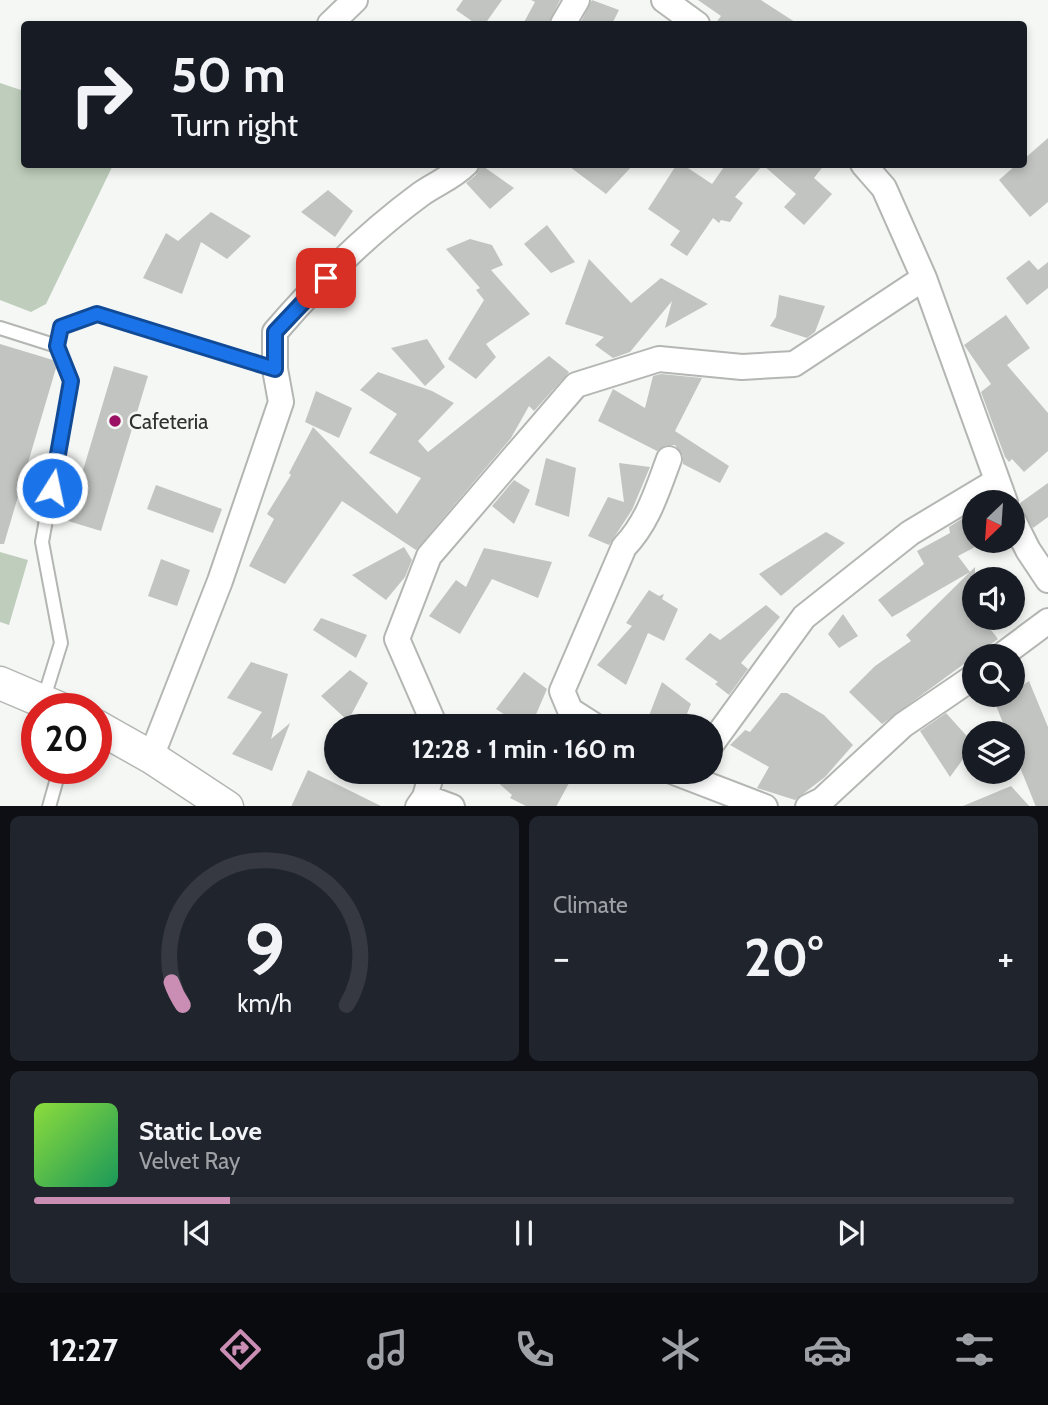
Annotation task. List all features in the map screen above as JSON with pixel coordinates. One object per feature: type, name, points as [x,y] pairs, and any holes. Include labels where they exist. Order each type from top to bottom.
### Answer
[{"type":"street","points":[[333,21],[355,0]]},
{"type":"street","points":[[566,21],[578,0]]},
{"type":"street","points":[[664,0],[693,21]]},
{"type":"street","points":[[151,757],[220,581],[281,402],[275,369],[275,332],[306,296],[421,194],[460,168]]},
{"type":"street","points":[[866,168],[884,188],[924,278],[999,490]]},
{"type":"street","points":[[430,714],[397,639],[429,556],[576,385],[659,359],[742,367],[794,364],[924,278]]},
{"type":"street","points":[[576,714],[570,710],[562,691],[624,547],[639,531],[649,514],[669,459]]},
{"type":"street","points":[[723,728],[804,617],[910,533],[962,509]]},
{"type":"street","points":[[1026,546],[1048,580]]},
{"type":"street","points":[[1017,644],[1048,621]]},
{"type":"street","points":[[0,683],[24,693]]},
{"type":"street","points":[[810,806],[822,800],[903,725],[962,685]]},
{"type":"street","points":[[112,735],[225,806]]},
{"type":"street","points":[[428,784],[421,802],[446,806]]},
{"type":"street","points":[[710,784],[763,806]]},
{"type":"lane","points":[[54,693],[61,643],[43,542],[71,381],[57,346],[61,327],[97,314],[275,369]]},
{"type":"lane","points":[[0,328],[57,346]]},
{"type":"lane","points":[[49,806],[55,784]]},
{"type":"green space","points":[[0,83],[21,90],[21,168],[112,168],[46,304],[31,312],[0,300]]},
{"type":"green space","points":[[0,552],[28,560],[9,625],[0,622]]},
{"type":"building","points":[[463,0],[502,0],[487,21],[472,21],[456,10]]},
{"type":"building","points":[[531,0],[560,0],[550,21],[525,21],[535,2]]},
{"type":"building","points":[[592,0],[619,10],[614,21],[582,21]]},
{"type":"building","points":[[698,0],[761,0],[793,21],[717,21],[721,16]]},
{"type":"building","points":[[1048,138],[1048,202],[1030,217],[999,180],[1012,168],[1027,168],[1027,156]]},
{"type":"building","points":[[479,168],[486,168],[514,188],[490,209],[466,183],[476,175]]},
{"type":"building","points":[[571,168],[630,168],[606,194]]},
{"type":"building","points":[[674,168],[688,168],[712,184],[723,168],[760,168],[735,197],[743,203],[730,222],[721,220],[719,223],[713,218],[687,256],[670,245],[680,231],[648,209]]},
{"type":"building","points":[[766,168],[822,168],[814,178],[832,194],[804,225],[784,207],[796,194]]},
{"type":"building","points":[[328,190],[353,211],[335,237],[301,212]]},
{"type":"building","points":[[211,212],[251,236],[227,259],[201,242],[182,294],[143,278],[166,233],[178,241]]},
{"type":"building","points":[[547,225],[575,262],[551,273],[524,244]]},
{"type":"building","points":[[470,239],[492,245],[503,265],[491,270],[530,314],[486,344],[496,357],[476,379],[448,359],[484,300],[476,290],[480,288],[446,249]]},
{"type":"building","points":[[589,259],[631,303],[661,278],[708,304],[665,328],[672,301],[630,352],[613,358],[595,345],[604,337],[565,324]]},
{"type":"building","points":[[1029,260],[1038,270],[1048,262],[1048,288],[1027,305],[1006,278]]},
{"type":"building","points":[[779,295],[825,306],[815,332],[807,338],[770,326],[776,317]]},
{"type":"building","points":[[1006,315],[1030,348],[1007,365],[1048,413],[1048,451],[1024,472],[1012,459],[1009,462],[1005,457],[981,392],[991,384],[964,345]]},
{"type":"building","points":[[427,339],[445,367],[425,386],[391,348]]},
{"type":"building","points":[[0,344],[53,360],[56,368],[4,544],[0,544]]},
{"type":"building","points":[[549,356],[569,372],[534,411],[529,406],[511,438],[416,550],[342,501],[285,584],[249,566],[274,519],[267,514],[291,475],[289,473],[313,427],[397,514],[421,478],[369,453],[397,414],[360,390],[378,372],[432,391],[454,403],[418,441],[428,452]]},
{"type":"building","points":[[114,366],[148,376],[101,531],[68,521]]},
{"type":"building","points":[[661,374],[702,378],[675,431],[729,466],[720,483],[683,464],[683,456],[675,445],[666,445],[657,451],[598,421],[613,389],[645,408],[653,376]]},
{"type":"building","points":[[316,391],[352,408],[339,438],[305,422]]},
{"type":"building","points":[[546,458],[576,468],[569,517],[535,505]]},
{"type":"building","points":[[619,463],[650,467],[632,510],[609,545],[588,536],[608,497],[624,502]]},
{"type":"building","points":[[514,480],[530,490],[514,524],[492,506]]},
{"type":"building","points":[[1048,483],[1048,517],[1033,528],[1026,518],[1026,499]]},
{"type":"building","points":[[156,485],[222,509],[213,533],[147,509]]},
{"type":"building","points":[[962,519],[964,553],[958,556],[966,567],[962,567],[962,577],[892,617],[878,600],[924,564],[917,551],[950,533],[949,527]]},
{"type":"building","points":[[826,532],[845,543],[781,596],[759,574]]},
{"type":"building","points":[[404,547],[412,560],[405,577],[386,600],[352,575]]},
{"type":"building","points":[[484,548],[552,562],[538,598],[492,579],[460,634],[429,616],[456,580],[466,587]]},
{"type":"building","points":[[161,559],[190,570],[177,606],[148,596]]},
{"type":"building","points":[[962,580],[962,630],[991,630],[998,639],[991,644],[962,644],[962,665],[882,724],[849,692],[875,666],[911,641],[906,635]]},
{"type":"building","points":[[649,590],[659,596],[664,594],[662,599],[678,609],[664,641],[648,633],[626,685],[597,665],[632,626],[626,623]]},
{"type":"building","points":[[766,605],[780,617],[741,663],[748,669],[729,695],[715,684],[718,682],[685,659],[710,633],[720,640]]},
{"type":"building","points":[[843,614],[858,636],[839,648],[828,634]]},
{"type":"building","points":[[321,618],[367,635],[356,658],[313,630]]},
{"type":"building","points":[[251,662],[288,674],[271,739],[290,723],[272,771],[232,754],[262,712],[227,698]]},
{"type":"building","points":[[350,670],[368,683],[352,714],[340,714],[321,696]]},
{"type":"building","points":[[524,672],[547,689],[536,714],[504,714],[496,709]]},
{"type":"building","points":[[1029,681],[1048,727],[1048,806],[1036,806],[1025,780],[1025,721],[1002,721],[997,707],[1025,707],[1025,684]]},
{"type":"building","points":[[662,682],[691,704],[687,714],[650,714]]},
{"type":"building","points":[[781,693],[787,693],[824,715],[853,745],[825,777],[795,800],[757,788],[769,767],[730,745],[745,730],[750,732]]},
{"type":"building","points":[[946,713],[962,731],[962,760],[950,777],[920,731]]},
{"type":"building","points":[[308,770],[324,778],[324,784],[336,784],[381,806],[291,806]]},
{"type":"building","points":[[500,784],[568,784],[557,806],[526,806],[510,798],[512,795]]},
{"type":"building","points":[[1011,786],[1029,806],[963,806]]},
{"type":"place","name":"Cafeteria","points":[[115,421]]},
{"type":"route","points":[[52,488],[71,381],[57,346],[61,327],[97,314],[275,369],[275,332],[306,296],[326,278]]}]
